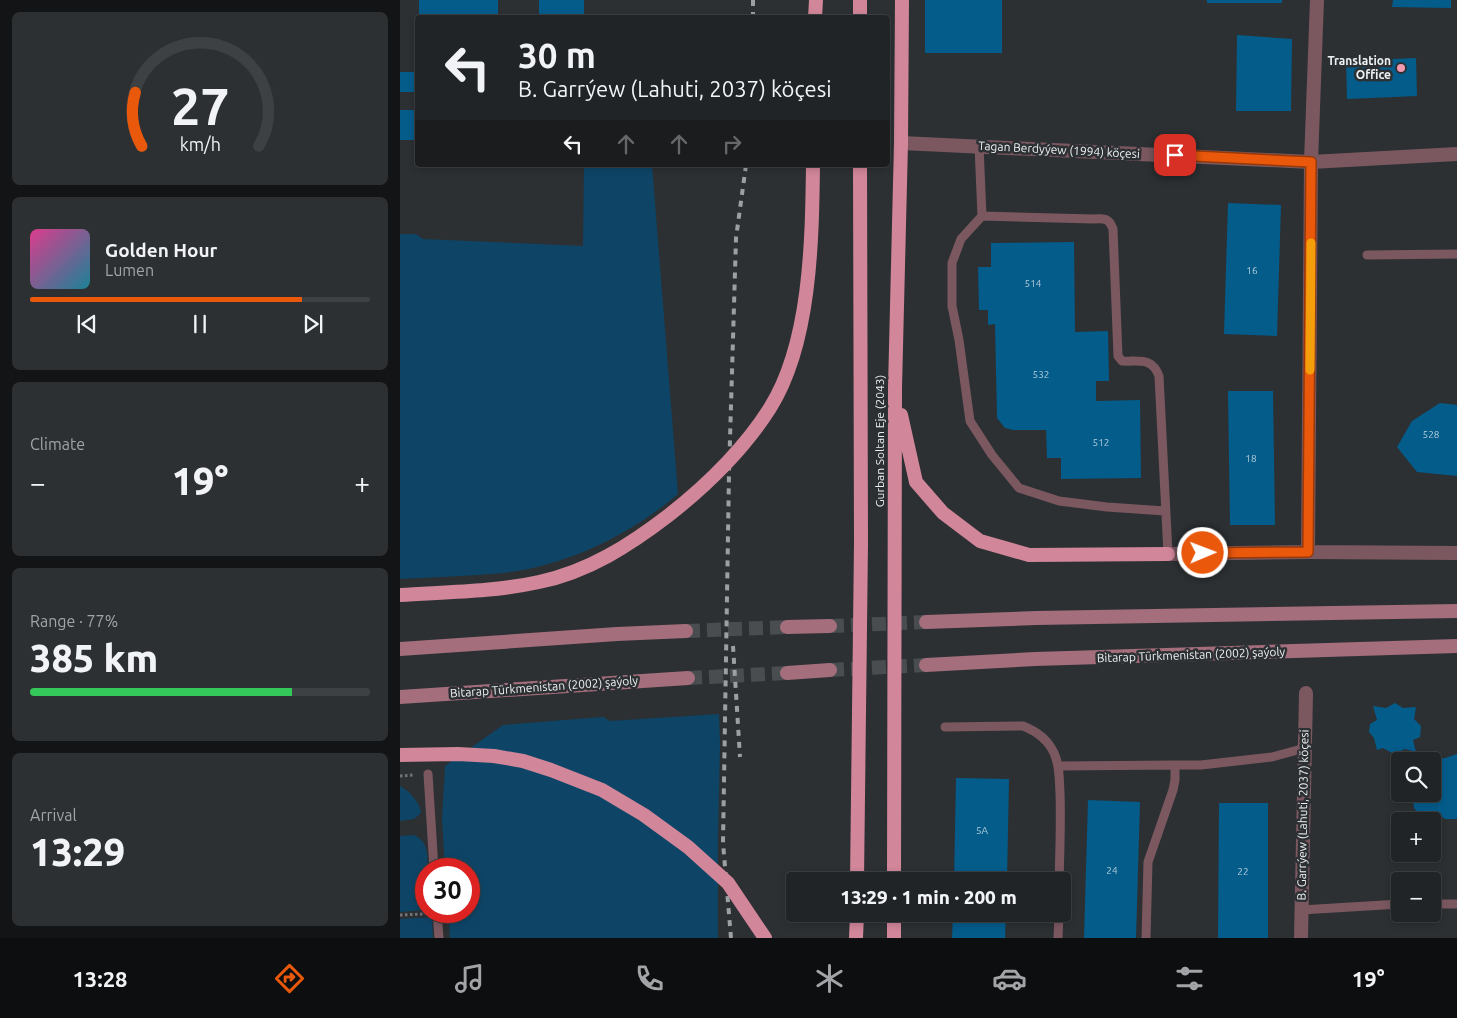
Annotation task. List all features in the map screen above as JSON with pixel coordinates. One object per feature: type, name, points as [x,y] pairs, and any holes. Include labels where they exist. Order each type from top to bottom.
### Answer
[{"type":"highway","points":[[815,15],[816,0]]},
{"type":"highway","points":[[860,0],[860,15]]},
{"type":"highway","name":"Gurban Soltan Eje (2043)","points":[[894,872],[895,388],[901,143],[902,0]]},
{"type":"highway","points":[[400,595],[509,587],[541,582],[568,573],[596,562],[626,546],[688,499],[717,472],[756,428],[771,407],[783,382],[795,347],[804,308],[812,224],[813,167]]},
{"type":"highway","name":"Gurban Soltan Eje (2043)","points":[[857,872],[861,543],[860,167]]},
{"type":"highway","points":[[895,388],[916,482],[942,513],[980,541],[1029,555],[1168,554]]},
{"type":"highway","points":[[400,755],[458,754],[494,756],[523,761],[602,790],[644,815],[688,847],[728,883],[765,938]]},
{"type":"highway","points":[[856,922],[856,938]]},
{"type":"highway","points":[[894,922],[894,938]]},
{"type":"main road","points":[[926,622],[1036,618],[1457,612]]},
{"type":"main road","points":[[787,627],[830,626]]},
{"type":"main road","points":[[400,649],[686,631]]},
{"type":"main road","name":"Bitarap Türkmenistan (2002) şaýoly","points":[[926,665],[1035,659],[1457,646]]},
{"type":"main road","points":[[787,673],[830,670]]},
{"type":"main road","name":"Bitarap Türkmenistan (2002) şaýoly","points":[[400,697],[688,678]]},
{"type":"street","points":[[1308,552],[1311,162],[1317,0]]},
{"type":"street","name":"Tagan Berdyýew (1994) köçesi","points":[[901,143],[1311,162],[1457,154]]},
{"type":"street","points":[[1168,554],[1308,552],[1457,553]]},
{"type":"street","name":"B. Garrýew (Lahuti, 2037) köçesi","points":[[1301,938],[1306,693]]},
{"type":"lane","points":[[979,146],[982,216],[961,239],[952,263],[952,306],[959,340],[970,421],[992,455],[1019,488],[1059,501],[1107,507],[1166,511]]},
{"type":"lane","points":[[982,216],[1104,218],[1110,222],[1113,229],[1118,356],[1122,361],[1149,362],[1156,366],[1159,376],[1168,554]]},
{"type":"lane","points":[[1367,255],[1457,254]]},
{"type":"lane","points":[[945,727],[1023,726],[1048,744],[1059,766],[1061,809],[1059,872]]},
{"type":"lane","points":[[1059,766],[1201,765],[1272,757],[1305,748]]},
{"type":"lane","points":[[1146,938],[1148,862],[1173,790],[1175,765]]},
{"type":"lane","points":[[428,774],[433,858]]},
{"type":"lane","points":[[1441,904],[1457,904]]},
{"type":"lane","points":[[1301,910],[1391,905]]},
{"type":"lane","points":[[1058,938],[1059,922]]},
{"type":"lane","points":[[436,923],[439,938]]},
{"type":"path","points":[[400,915],[415,914]]},
{"type":"shaded area","points":[[584,167],[652,167],[678,494],[639,523],[573,556],[527,569],[503,573],[400,579],[400,234],[416,234],[423,239],[583,246]]},
{"type":"shaded area","points":[[719,714],[718,938],[450,938],[449,923],[480,923],[480,858],[444,858],[442,819],[445,766],[503,725],[603,717],[610,721]]},
{"type":"shaded area","points":[[400,786],[411,794],[419,805],[421,813],[414,819],[400,821]]},
{"type":"shaded area","points":[[414,835],[419,838],[425,845],[427,853],[427,858],[415,858],[415,911],[400,912],[400,836]]},
{"type":"shaded area","points":[[415,918],[415,923],[432,923],[433,938],[400,938],[400,919]]},
{"type":"building","points":[[419,0],[498,0],[498,15],[419,15]]},
{"type":"building","points":[[539,0],[584,0],[584,15],[539,15]]},
{"type":"building","points":[[925,0],[1002,0],[1002,53],[925,53]]},
{"type":"building","points":[[1207,0],[1282,0],[1282,3],[1207,3]]},
{"type":"building","points":[[1393,0],[1451,0],[1451,8],[1392,7]]},
{"type":"building","points":[[1237,35],[1292,39],[1291,111],[1236,111]]},
{"type":"building","points":[[1416,58],[1417,96],[1347,99],[1346,61]]},
{"type":"building","points":[[400,72],[415,72],[415,92],[400,92]]},
{"type":"building","points":[[400,110],[415,110],[415,140],[400,140]]},
{"type":"building","points":[[1228,203],[1281,205],[1277,336],[1224,334]]},
{"type":"building","points":[[1074,242],[1075,332],[1108,331],[1109,381],[1096,381],[1096,401],[1140,400],[1141,478],[1061,479],[1061,458],[1047,458],[1046,430],[1013,430],[1005,428],[997,418],[995,324],[988,325],[988,310],[979,310],[978,267],[991,267],[991,243]]},
{"type":"building","points":[[1228,391],[1273,391],[1275,525],[1230,525]]},
{"type":"building","points":[[1440,403],[1457,405],[1457,476],[1417,472],[1397,447],[1412,421]]},
{"type":"building","points":[[1395,703],[1403,708],[1416,707],[1414,719],[1421,726],[1420,737],[1413,740],[1416,752],[1405,749],[1391,752],[1383,748],[1377,750],[1374,738],[1369,732],[1370,724],[1377,720],[1373,706],[1386,708]]},
{"type":"building","points":[[1457,754],[1457,819],[1445,819],[1441,816],[1441,812],[1418,812],[1414,808],[1413,802],[1441,802],[1441,758]]},
{"type":"building","points":[[956,778],[1009,779],[1007,872],[954,872]]},
{"type":"building","points":[[1088,800],[1140,802],[1136,938],[1084,938]]},
{"type":"building","points":[[1219,803],[1268,803],[1268,938],[1218,938]]},
{"type":"building","points":[[953,922],[1006,922],[1005,938],[952,938]]},
{"type":"tunnel","points":[[830,626],[926,622]]},
{"type":"tunnel","points":[[686,631],[787,627]]},
{"type":"tunnel","points":[[830,670],[926,665]]},
{"type":"tunnel","points":[[688,678],[787,673]]},
{"type":"railway","points":[[753,0],[753,15]]},
{"type":"railway","points":[[731,938],[723,843],[729,473],[736,238],[746,167]]},
{"type":"railway","points":[[733,646],[740,757]]},
{"type":"slow traffic","points":[[1310,370],[1311,243]]},
{"type":"place","name":"Translation Office","points":[[1401,68]]},
{"type":"route","points":[[1175,155],[1311,162],[1308,552],[1203,553]]}]
